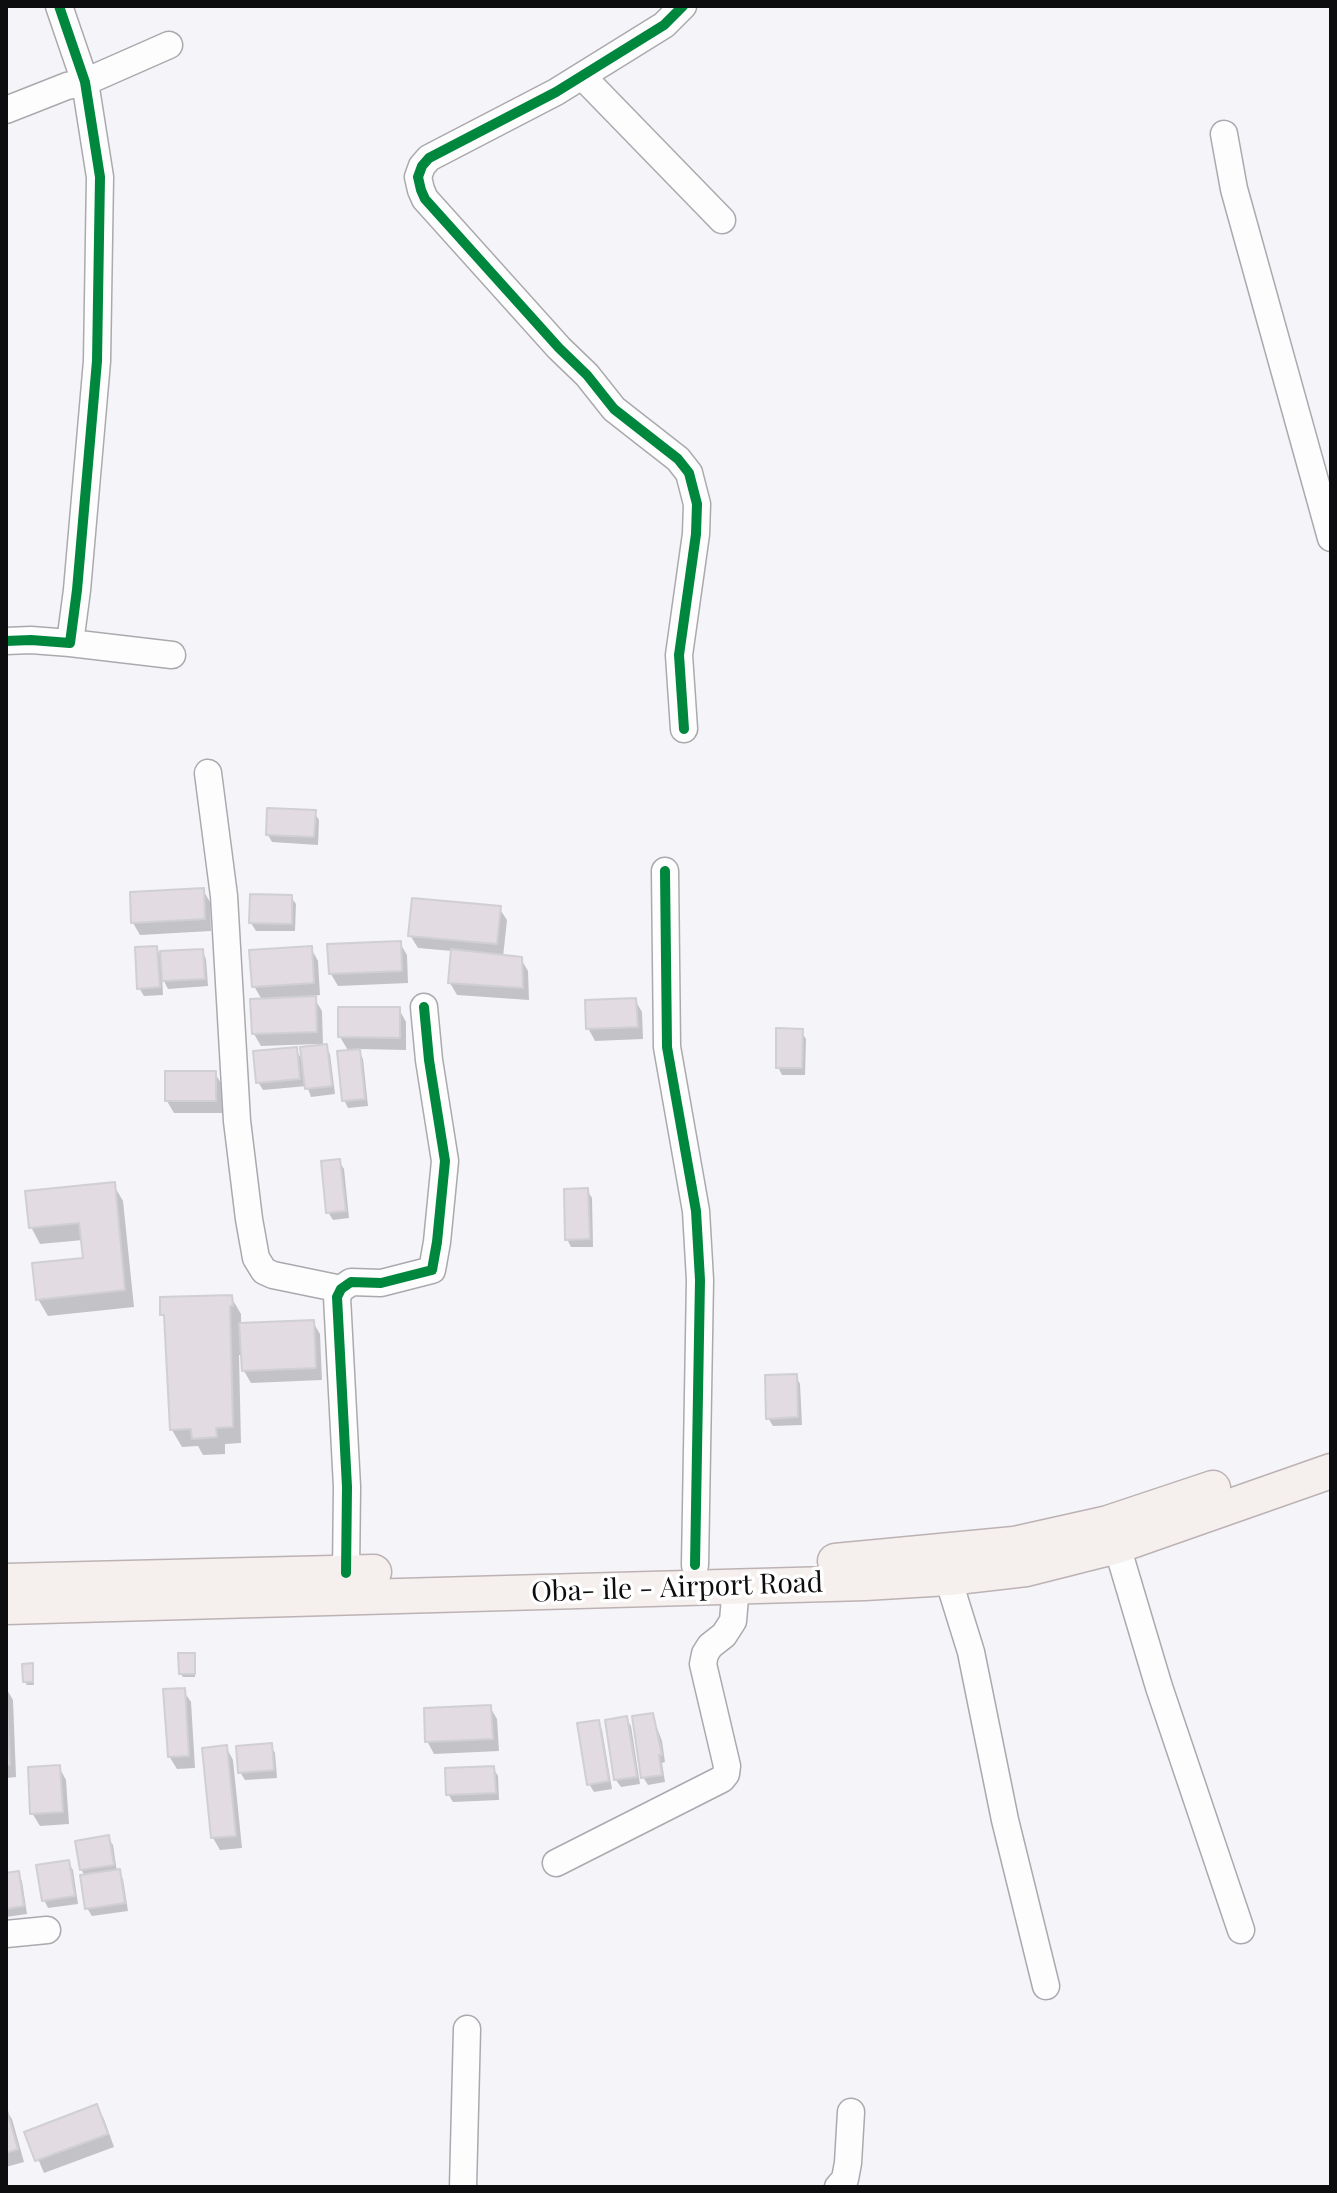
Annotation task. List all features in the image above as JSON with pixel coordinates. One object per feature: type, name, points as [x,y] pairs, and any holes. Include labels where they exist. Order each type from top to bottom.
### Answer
[{"type":"main road","name":"Oba- ile - Airport Road","points":[[6,1607],[68,1592],[346,1573],[859,1560],[1014,1544],[1108,1523],[1331,1448]]},
{"type":"main road","name":"Oba- ile - Airport Road","points":[[6,1581],[68,1592],[736,1586],[948,1578],[1026,1569],[1117,1546],[1331,1471]]},
{"type":"street","points":[[59,6],[85,82],[100,177],[97,361],[70,643]]},
{"type":"street","points":[[683,6],[664,25],[527,109],[429,158],[418,177],[425,199],[587,375],[614,409],[678,459],[689,473],[697,504],[696,534],[679,655],[684,729]]},
{"type":"street","points":[[6,110],[85,82],[169,45]]},
{"type":"street","points":[[582,76],[722,220]]},
{"type":"street","points":[[1224,134],[1234,189],[1331,538]]},
{"type":"street","points":[[6,641],[70,643],[172,655]]},
{"type":"street","points":[[208,773],[224,896],[237,1121],[256,1258],[264,1271],[273,1275],[341,1289]]},
{"type":"street","points":[[665,871],[667,1047],[696,1211],[700,1280],[695,1565]]},
{"type":"street","points":[[346,1573],[347,1487],[337,1297],[341,1289],[351,1282],[381,1283],[432,1270],[445,1161],[424,1007]]},
{"type":"street","points":[[1117,1546],[1159,1687],[1241,1930]]},
{"type":"street","points":[[948,1578],[971,1652],[1005,1820],[1046,1986]]},
{"type":"street","points":[[556,1863],[722,1779],[726,1774],[727,1766],[703,1664],[710,1646],[724,1635],[733,1621],[736,1586]]},
{"type":"street","points":[[6,1934],[47,1930]]},
{"type":"street","points":[[463,2187],[467,2029]]},
{"type":"street","points":[[838,2187],[845,2179],[848,2163],[851,2112]]},
{"type":"building","points":[[267,808],[316,810],[314,837],[266,835]]},
{"type":"building","points":[[204,888],[205,919],[131,923],[130,892]]},
{"type":"building","points":[[250,894],[292,895],[292,924],[249,923]]},
{"type":"building","points":[[412,898],[501,906],[497,944],[408,936]]},
{"type":"building","points":[[401,941],[402,971],[329,974],[327,944]]},
{"type":"building","points":[[157,946],[160,987],[137,989],[135,947]]},
{"type":"building","points":[[312,946],[314,983],[252,987],[249,950]]},
{"type":"building","points":[[203,949],[205,979],[162,981],[160,951]]},
{"type":"building","points":[[451,949],[522,957],[523,988],[448,983]]},
{"type":"building","points":[[316,996],[317,1032],[252,1034],[250,999]]},
{"type":"building","points":[[636,998],[638,1027],[586,1029],[585,1000]]},
{"type":"building","points":[[338,1007],[400,1007],[400,1038],[338,1037]]},
{"type":"building","points":[[776,1028],[803,1029],[802,1068],[776,1068]]},
{"type":"building","points":[[327,1044],[332,1086],[305,1089],[300,1047]]},
{"type":"building","points":[[297,1047],[300,1079],[256,1083],[253,1051]]},
{"type":"building","points":[[360,1049],[365,1099],[342,1101],[337,1051]]},
{"type":"building","points":[[165,1071],[216,1071],[216,1101],[165,1101]]},
{"type":"building","points":[[340,1159],[346,1211],[326,1213],[321,1161]]},
{"type":"building","points":[[115,1182],[125,1290],[36,1300],[32,1263],[83,1258],[79,1223],[29,1228],[25,1191]]},
{"type":"building","points":[[588,1188],[590,1239],[565,1240],[564,1189]]},
{"type":"building","points":[[232,1295],[233,1427],[216,1428],[217,1437],[192,1439],[191,1429],[170,1430],[164,1315],[160,1315],[160,1297]]},
{"type":"building","points":[[314,1320],[316,1368],[242,1371],[239,1323]]},
{"type":"building","points":[[797,1374],[798,1417],[766,1419],[765,1375]]},
{"type":"building","points":[[178,1653],[195,1653],[195,1674],[179,1674]]},
{"type":"building","points":[[33,1663],[33,1682],[23,1682],[22,1664]]},
{"type":"building","points":[[6,1685],[10,1765],[6,1765]]},
{"type":"building","points":[[185,1688],[189,1756],[168,1757],[163,1689]]},
{"type":"building","points":[[491,1705],[493,1739],[425,1742],[424,1708]]},
{"type":"building","points":[[653,1713],[662,1755],[659,1755],[662,1775],[641,1778],[632,1716]]},
{"type":"building","points":[[627,1716],[637,1777],[614,1780],[605,1720]]},
{"type":"building","points":[[599,1720],[609,1781],[587,1785],[577,1723]]},
{"type":"building","points":[[272,1743],[274,1770],[238,1773],[236,1746]]},
{"type":"building","points":[[227,1745],[236,1836],[211,1838],[202,1748]]},
{"type":"building","points":[[60,1765],[63,1812],[30,1814],[28,1767]]},
{"type":"building","points":[[494,1766],[496,1793],[446,1795],[445,1768]]},
{"type":"building","points":[[109,1835],[114,1865],[80,1870],[75,1841]]},
{"type":"building","points":[[69,1860],[75,1896],[42,1901],[36,1865]]},
{"type":"building","points":[[120,1869],[125,1903],[85,1909],[80,1875]]},
{"type":"building","points":[[19,1871],[24,1906],[6,1909],[6,1873]]},
{"type":"building","points":[[97,2104],[108,2134],[35,2161],[24,2132]]},
{"type":"building","points":[[6,2107],[18,2149],[6,2153]]},
{"type":"cycle path","points":[[6,641],[70,643],[97,361],[100,177],[85,82],[59,6]]},
{"type":"cycle path","points":[[683,6],[664,25],[556,92],[429,158],[418,177],[425,199],[587,375],[614,409],[678,459],[689,473],[697,504],[696,534],[679,655],[684,729]]},
{"type":"cycle path","points":[[665,871],[667,1047],[696,1211],[700,1280],[695,1565]]},
{"type":"cycle path","points":[[346,1573],[347,1487],[337,1297],[341,1289],[351,1282],[381,1283],[432,1270],[445,1161],[424,1007]]}]
